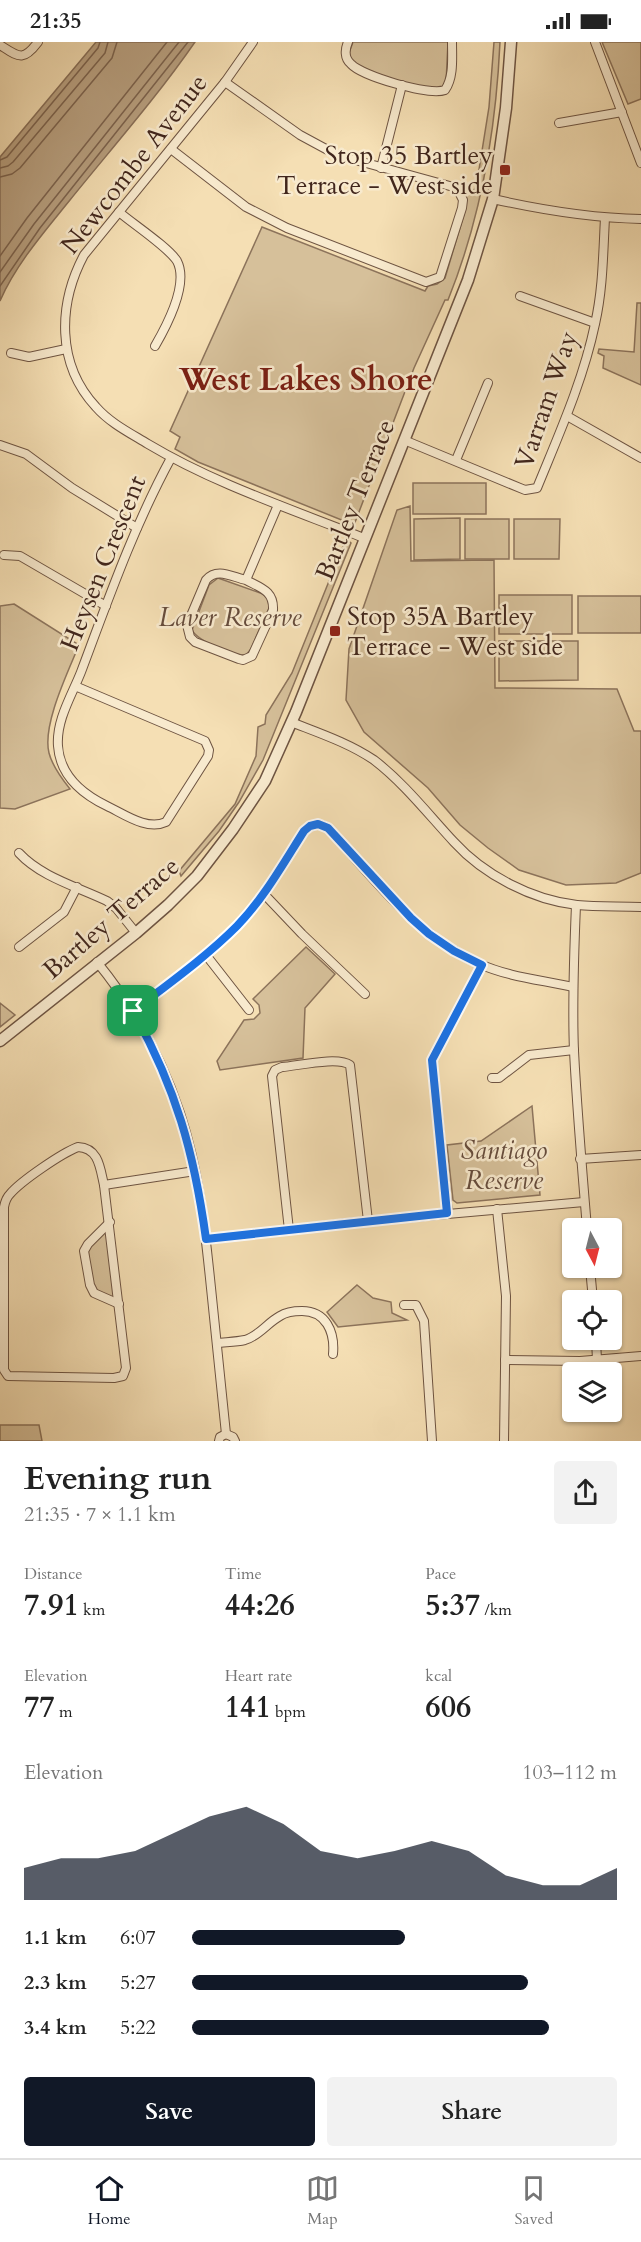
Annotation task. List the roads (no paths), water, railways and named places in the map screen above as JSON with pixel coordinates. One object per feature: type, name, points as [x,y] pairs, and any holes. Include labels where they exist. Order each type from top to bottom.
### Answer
[{"type":"street","points":[[0,45],[17,56],[23,56],[29,53],[38,42]]},
{"type":"street","name":"Newcombe Avenue","points":[[253,42],[225,82],[84,255],[72,280],[64,322],[66,349],[75,374],[96,407],[122,429],[171,458],[208,476],[364,538]]},
{"type":"street","points":[[348,42],[345,52],[352,66],[377,77],[432,93],[445,90],[451,79],[452,42]]},
{"type":"street","name":"Bartley Terrace","points":[[0,1041],[168,905],[196,876],[233,830],[265,781],[291,722],[468,279],[493,199],[506,108],[511,42]]},
{"type":"street","points":[[595,42],[641,162]]},
{"type":"street","points":[[171,149],[246,207],[287,228],[426,282],[440,277],[462,208],[457,189],[337,155],[300,135],[225,82]]},
{"type":"street","points":[[381,168],[402,85]]},
{"type":"street","points":[[558,123],[622,112]]},
{"type":"street","points":[[493,199],[554,212],[605,218],[641,219]]},
{"type":"street","points":[[119,212],[170,253],[180,271],[179,286],[167,327],[155,346]]},
{"type":"street","name":"Varram Way","points":[[404,440],[525,490],[537,488],[580,382],[595,323],[602,279],[605,218]]},
{"type":"street","points":[[520,296],[595,323]]},
{"type":"street","points":[[11,353],[29,357],[66,349]]},
{"type":"street","points":[[456,460],[488,383]]},
{"type":"street","points":[[567,416],[641,458]]},
{"type":"street","points":[[0,445],[26,454],[72,488],[137,528]]},
{"type":"street","name":"Heysen Crescent","points":[[75,686],[206,741],[208,756],[166,822],[160,825],[149,825],[91,798],[71,781],[60,756],[58,735],[60,724],[137,528],[171,458]]},
{"type":"street","points":[[246,580],[278,504]]},
{"type":"street","points":[[4,555],[20,555],[106,606]]},
{"type":"street","points":[[223,573],[246,580],[268,592],[273,604],[273,610],[252,656],[239,659],[195,642],[190,637],[187,625],[206,580],[210,576],[223,573]]},
{"type":"street","points":[[291,722],[352,747],[372,759],[406,789],[456,844],[495,875],[524,890],[576,904],[641,907]]},
{"type":"street","points":[[133,1011],[206,955],[238,924],[264,894],[304,831],[310,826],[322,824],[429,934],[454,951],[482,965],[573,987]]},
{"type":"street","points":[[19,854],[28,863],[107,901],[116,908],[136,933]]},
{"type":"street","points":[[19,947],[64,912],[77,887]]},
{"type":"street","points":[[264,894],[365,994]]},
{"type":"street","points":[[576,904],[573,987],[574,1050],[586,1218]]},
{"type":"street","points":[[206,955],[249,1010]]},
{"type":"street","points":[[98,962],[133,1011],[159,1061],[180,1113],[195,1171],[206,1239],[226,1434]]},
{"type":"street","points":[[447,1213],[432,1060],[482,965]]},
{"type":"street","points":[[492,1078],[499,1078],[529,1055],[574,1050]]},
{"type":"street","points":[[290,1230],[272,1076],[274,1070],[282,1067],[337,1061],[347,1062],[350,1065],[368,1221]]},
{"type":"street","points":[[78,1147],[85,1147],[97,1157],[104,1185],[126,1368],[123,1376],[114,1378],[14,1378],[8,1376],[4,1370],[4,1207],[6,1199],[35,1174],[78,1147]]},
{"type":"street","points":[[580,1159],[641,1155]]},
{"type":"street","points":[[104,1185],[195,1171]]},
{"type":"street","points":[[206,1239],[447,1213],[584,1202]]},
{"type":"street","points":[[497,1209],[506,1296],[504,1441]]},
{"type":"street","points":[[110,1222],[84,1251],[90,1285],[94,1293],[119,1304]]},
{"type":"street","points":[[404,1305],[416,1305],[423,1321],[432,1441]]},
{"type":"street","points":[[216,1343],[245,1340],[280,1315],[311,1311],[318,1313],[331,1329],[334,1343],[333,1354]]},
{"type":"street","points":[[596,1350],[597,1360]]},
{"type":"street","points":[[505,1360],[597,1360],[641,1356]]},
{"type":"street","points":[[219,1441],[220,1437],[226,1434],[233,1437],[235,1441]]},
{"type":"water","points":[[96,42],[195,42],[150,102],[32,248],[14,274],[0,301],[0,157]]},
{"type":"place","name":"Stop 35 Bartley Terrace - West side","points":[[505,170]]},
{"type":"place","name":"Stop 35A Bartley Terrace - West side","points":[[335,631]]},
{"type":"district","name":"West Lakes Shore","points":[[306,380]]},
{"type":"park label","name":"Laver Reserve","points":[[230,617]]},
{"type":"park label","name":"Santiago Reserve","points":[[504,1165]]}]
